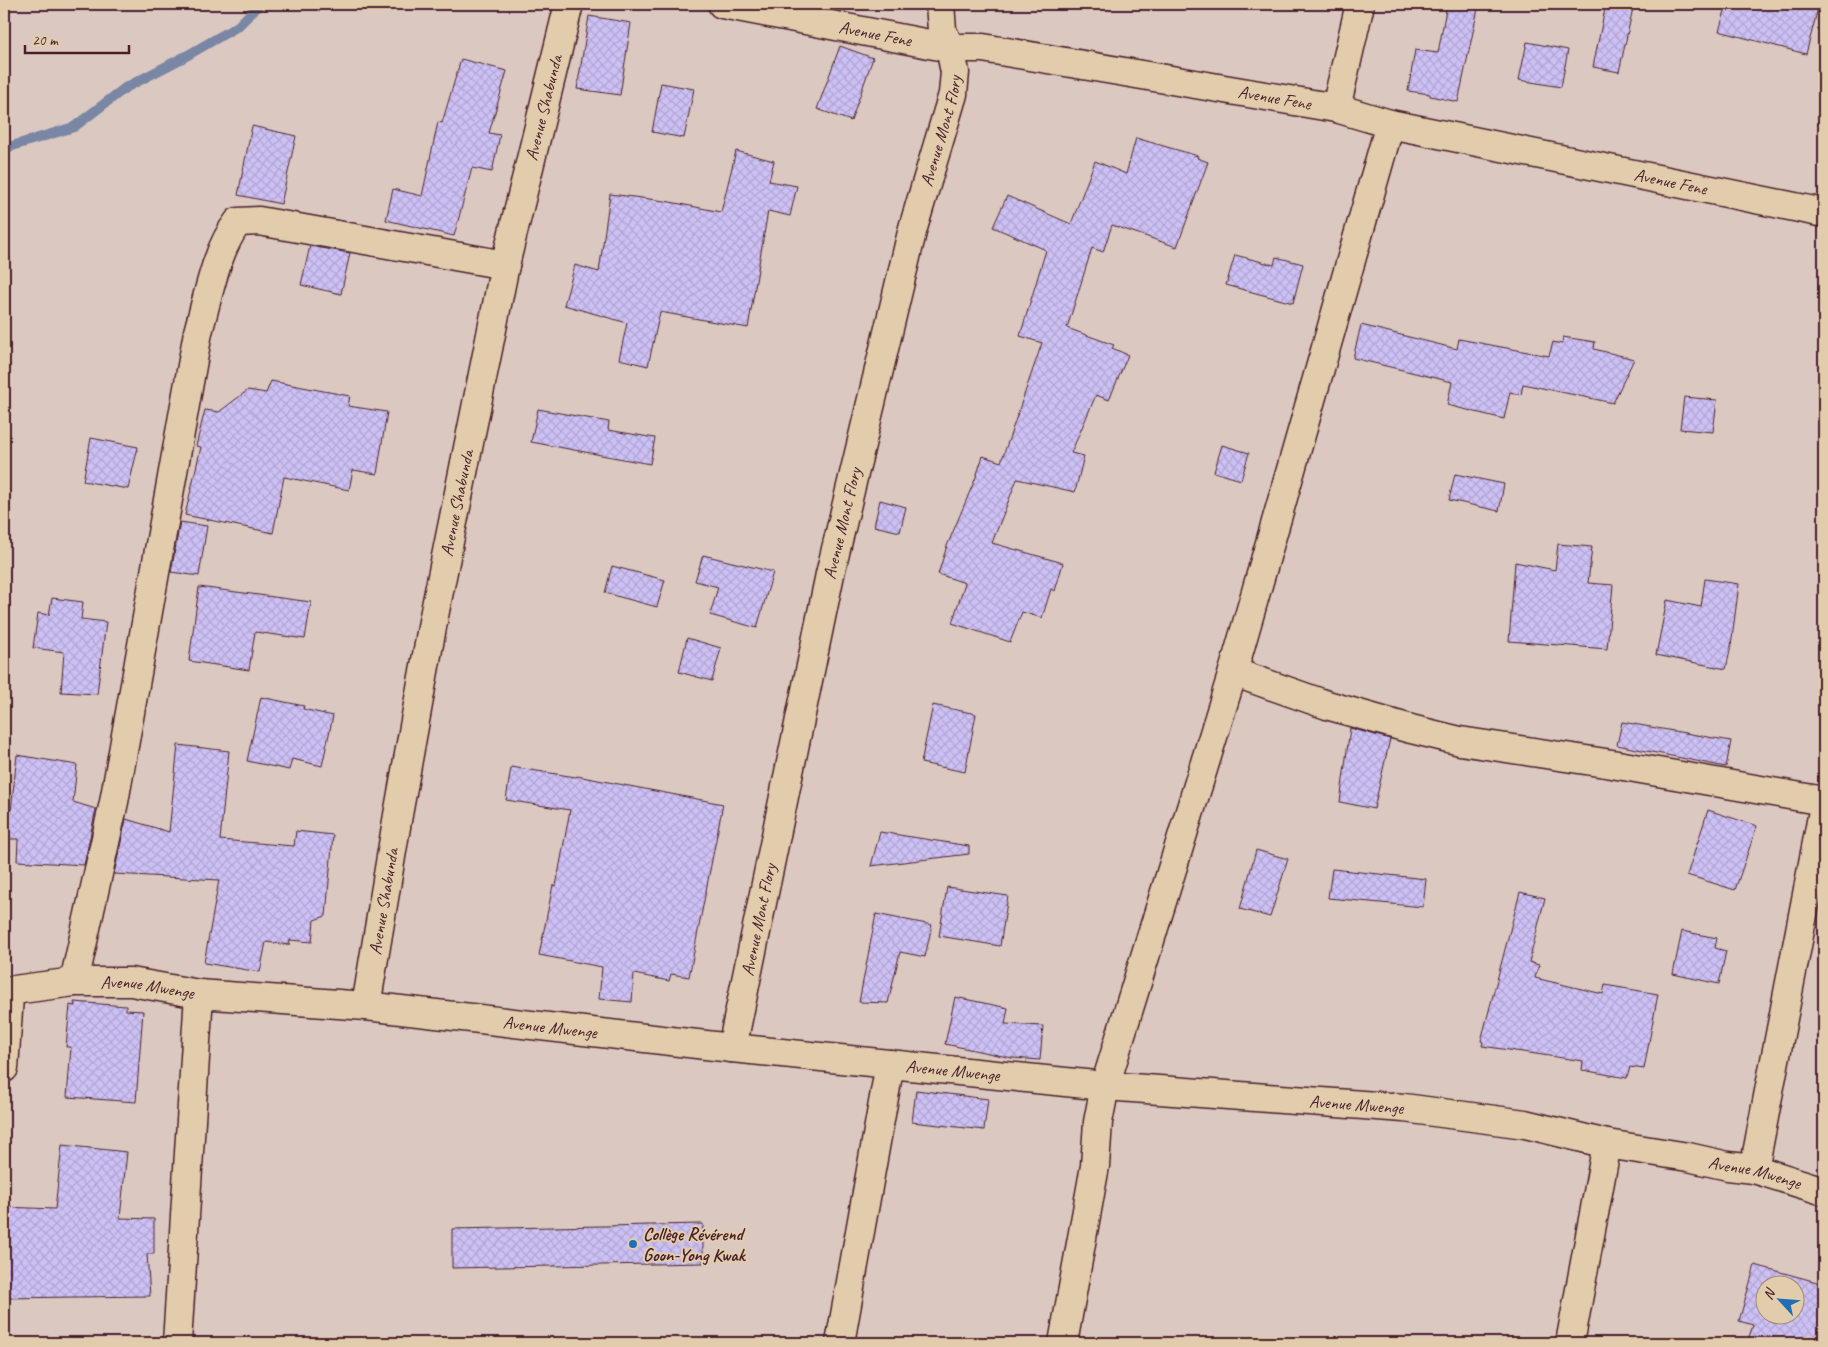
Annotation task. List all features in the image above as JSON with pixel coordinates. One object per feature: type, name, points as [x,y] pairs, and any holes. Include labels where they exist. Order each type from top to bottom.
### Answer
[{"type":"street","name":"Avenue Shabunda","points":[[366,1006],[434,616],[505,265],[569,4]]},
{"type":"street","name":"Avenue Fene","points":[[722,4],[950,48],[983,48],[1336,108],[1390,124],[1824,213]]},
{"type":"street","name":"Avenue Mont Flory","points":[[732,1048],[830,574],[913,228],[953,94],[955,72],[950,48],[942,30],[940,4]]},
{"type":"street","points":[[1336,108],[1360,4]]},
{"type":"street","points":[[1063,1343],[1095,1166],[1098,1122],[1104,1086],[1234,672],[1390,124]]},
{"type":"street","points":[[74,982],[114,802],[198,332],[219,260],[230,232],[238,222],[259,221],[505,265]]},
{"type":"street","points":[[1234,672],[1327,705],[1460,741],[1612,764],[1824,801]]},
{"type":"street","points":[[1754,1169],[1824,806]]},
{"type":"street","name":"Avenue Mwenge","points":[[4,1068],[9,998],[14,990],[74,982],[131,982],[199,994],[366,1006],[732,1048],[1104,1086],[1404,1108],[1525,1124],[1607,1144],[1754,1169],[1824,1191]]},
{"type":"street","points":[[177,1343],[199,994]]},
{"type":"street","points":[[840,1343],[890,1064]]},
{"type":"street","points":[[1570,1343],[1607,1144]]},
{"type":"building","points":[[1447,4],[1479,4],[1458,102],[1430,96],[1430,94],[1408,91],[1415,50],[1438,53]]},
{"type":"building","points":[[1606,4],[1633,8],[1619,72],[1593,67]]},
{"type":"building","points":[[1727,4],[1819,4],[1806,54],[1719,31]]},
{"type":"building","points":[[589,16],[631,23],[620,95],[577,89]]},
{"type":"building","points":[[1527,42],[1568,50],[1561,87],[1519,80]]},
{"type":"building","points":[[840,46],[873,58],[851,121],[817,109]]},
{"type":"building","points":[[461,59],[507,71],[489,133],[500,135],[492,172],[472,168],[454,236],[386,220],[393,189],[422,196],[438,122],[442,123]]},
{"type":"building","points":[[661,83],[694,89],[684,138],[652,132]]},
{"type":"building","points":[[252,126],[296,136],[281,204],[238,195]]},
{"type":"building","points":[[1136,138],[1198,156],[1197,158],[1208,162],[1177,247],[1112,225],[1103,252],[1092,248],[1067,328],[1114,345],[1112,348],[1128,355],[1109,400],[1096,395],[1071,453],[1084,456],[1075,492],[1017,479],[992,543],[1063,563],[1055,591],[1051,589],[1042,618],[1022,612],[1010,642],[952,623],[965,583],[938,574],[947,546],[983,456],[1001,462],[1042,343],[1020,336],[1046,250],[993,227],[1007,196],[1071,224],[1095,161],[1126,174]]},
{"type":"building","points":[[736,151],[774,161],[769,181],[797,186],[790,216],[768,211],[748,328],[660,312],[648,366],[619,359],[627,323],[564,305],[575,265],[599,272],[610,194],[665,201],[721,212]]},
{"type":"building","points":[[310,246],[350,253],[341,294],[301,285]]},
{"type":"building","points":[[1235,255],[1274,265],[1276,257],[1303,264],[1293,303],[1226,285]]},
{"type":"building","points":[[1361,325],[1457,349],[1459,339],[1549,356],[1553,342],[1562,344],[1563,337],[1595,342],[1594,349],[1634,359],[1613,403],[1523,384],[1521,395],[1510,392],[1504,419],[1447,405],[1452,382],[1353,358]]},
{"type":"building","points":[[271,381],[350,396],[348,406],[387,412],[377,474],[353,470],[349,490],[284,477],[273,533],[185,515],[201,447],[196,446],[205,410],[219,412],[248,390],[266,393]]},
{"type":"building","points":[[1684,397],[1717,400],[1713,432],[1680,429]]},
{"type":"building","points":[[538,409],[609,422],[608,430],[655,438],[650,464],[531,442]]},
{"type":"building","points":[[91,438],[138,447],[128,489],[83,481]]},
{"type":"building","points":[[1222,445],[1249,453],[1241,480],[1214,472]]},
{"type":"building","points":[[1455,474],[1504,484],[1499,511],[1449,500]]},
{"type":"building","points":[[880,500],[906,507],[900,532],[874,526]]},
{"type":"building","points":[[180,522],[207,526],[199,576],[171,572]]},
{"type":"building","points":[[1558,544],[1592,547],[1588,583],[1613,585],[1607,649],[1509,641],[1515,562],[1555,570]]},
{"type":"building","points":[[703,555],[773,572],[757,628],[710,615],[718,587],[695,581]]},
{"type":"building","points":[[612,566],[665,580],[657,607],[605,593]]},
{"type":"building","points":[[1705,579],[1739,584],[1726,669],[1656,655],[1667,600],[1701,607]]},
{"type":"building","points":[[199,587],[311,602],[305,639],[255,632],[249,670],[189,661]]},
{"type":"building","points":[[52,598],[83,602],[81,619],[106,622],[97,694],[61,692],[64,652],[33,648],[38,613],[49,615]]},
{"type":"building","points":[[687,638],[721,648],[712,681],[679,672]]},
{"type":"building","points":[[261,697],[304,706],[303,709],[333,716],[322,766],[292,759],[289,770],[247,761]]},
{"type":"building","points":[[933,705],[976,714],[965,772],[921,763]]},
{"type":"building","points":[[1622,722],[1731,741],[1726,767],[1617,745]]},
{"type":"building","points":[[1350,728],[1390,739],[1374,809],[1340,802]]},
{"type":"building","points":[[178,745],[229,751],[220,840],[294,846],[296,831],[333,835],[326,916],[314,920],[312,942],[290,940],[289,945],[266,942],[260,972],[204,963],[219,880],[114,874],[126,819],[169,832]]},
{"type":"building","points":[[17,755],[77,765],[73,802],[96,809],[84,865],[17,861],[18,839],[8,839]]},
{"type":"building","points":[[511,767],[577,776],[723,804],[689,977],[671,974],[669,981],[634,974],[632,1002],[599,999],[602,967],[539,955],[553,885],[556,886],[570,810],[506,800]]},
{"type":"building","points":[[1708,810],[1757,826],[1735,890],[1687,875]]},
{"type":"building","points":[[880,832],[969,846],[969,854],[871,866]]},
{"type":"building","points":[[1256,850],[1288,859],[1270,917],[1240,909]]},
{"type":"building","points":[[1332,869],[1426,879],[1423,907],[1328,898]]},
{"type":"building","points":[[947,887],[1008,896],[1000,946],[939,936]]},
{"type":"building","points":[[1520,892],[1545,898],[1529,962],[1539,965],[1535,978],[1603,994],[1605,985],[1658,994],[1644,1069],[1630,1067],[1627,1078],[1582,1070],[1583,1061],[1482,1046],[1483,1042],[1481,1041]]},
{"type":"building","points":[[876,914],[932,925],[925,957],[900,952],[888,1003],[859,1002]]},
{"type":"building","points":[[1682,931],[1717,938],[1715,948],[1726,951],[1719,984],[1673,974]]},
{"type":"building","points":[[955,997],[1008,1008],[1005,1024],[1043,1026],[1040,1060],[1012,1058],[945,1044]]},
{"type":"building","points":[[74,1002],[126,1006],[126,1010],[143,1011],[136,1102],[67,1097],[71,1047],[66,1047],[70,1005],[75,1006]]},
{"type":"building","points":[[916,1090],[988,1099],[984,1130],[912,1122]]},
{"type":"building","points":[[62,1145],[127,1152],[120,1218],[154,1219],[154,1254],[147,1254],[150,1296],[4,1298],[4,1207],[55,1209]]},
{"type":"building","points":[[703,1224],[703,1263],[452,1268],[452,1229]]},
{"type":"building","points":[[1755,1265],[1788,1274],[1756,1274],[1756,1324],[1806,1324],[1806,1279],[1824,1284],[1824,1343],[1747,1343],[1753,1325],[1739,1321]]},
{"type":"waterway","points":[[4,145],[9,147],[74,127],[125,88],[238,26],[260,4]]},
{"type":"place","name":"Collège Révérend Goon-Yong Kwak","points":[[633,1244]]}]
